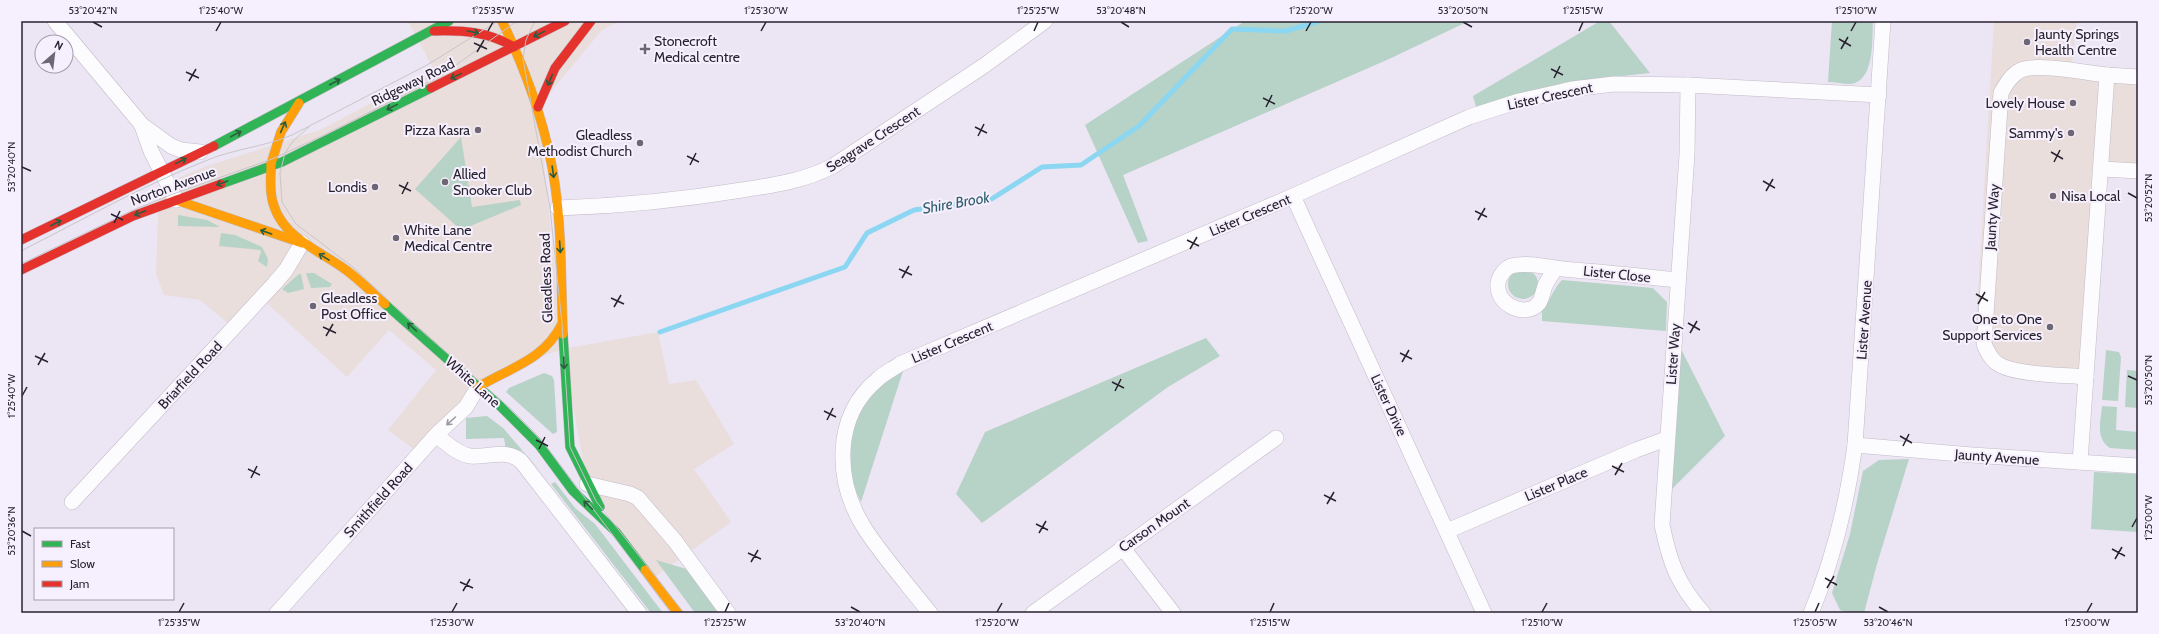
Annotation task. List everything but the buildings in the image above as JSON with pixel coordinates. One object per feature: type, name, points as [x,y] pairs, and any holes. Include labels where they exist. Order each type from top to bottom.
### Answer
[{"type":"main road","points":[[434,31],[441,21]]},
{"type":"main road","points":[[201,152],[434,31],[450,21]]},
{"type":"main road","name":"Gleadless Road","points":[[502,21],[538,107],[552,165],[558,208],[562,324],[570,447],[587,484],[616,532]]},
{"type":"main road","name":"Ridgeway Road","points":[[271,164],[282,162],[317,145],[565,21]]},
{"type":"main road","points":[[538,107],[555,68],[592,21]]},
{"type":"main road","points":[[434,31],[459,30],[478,33],[504,41],[514,47]]},
{"type":"main road","name":"White Lane","points":[[301,100],[286,120],[271,164],[270,179],[273,202],[287,229],[302,243],[346,270],[478,387],[539,445],[573,491],[616,532],[678,613]]},
{"type":"main road","name":"Norton Avenue","points":[[21,240],[201,152]]},
{"type":"main road","name":"Norton Avenue","points":[[21,270],[133,216],[271,164]]},
{"type":"main road","points":[[176,200],[302,243]]},
{"type":"main road","points":[[478,387],[502,372],[535,358],[552,343],[562,324]]},
{"type":"street","points":[[55,21],[142,125],[170,146],[181,150],[201,152]]},
{"type":"street","name":"Seagrave Crescent","points":[[558,208],[694,198],[795,181],[816,174],[833,166],[985,65],[1045,21]]},
{"type":"street","name":"Lister Avenue","points":[[1817,611],[1847,501],[1855,445],[1883,21]]},
{"type":"street","name":"Jaunty Way","points":[[2086,377],[2013,370],[1997,364],[1988,354],[1984,344],[2001,93],[2008,80],[2022,70],[2038,67],[2138,77]]},
{"type":"street","points":[[2080,462],[2102,169],[2107,75]]},
{"type":"street","name":"Lister Crescent","points":[[930,613],[865,529],[844,482],[842,446],[845,427],[859,401],[877,380],[900,364],[1293,196],[1469,117],[1519,101],[1572,89],[1614,84],[1688,85],[1879,95]]},
{"type":"street","name":"Lister Way","points":[[1688,85],[1687,154],[1666,439],[1662,525],[1676,576],[1689,598],[1703,613]]},
{"type":"street","points":[[142,125],[151,151],[176,200]]},
{"type":"street","points":[[2102,169],[2138,171]]},
{"type":"street","name":"Lister Drive","points":[[1293,196],[1484,613]]},
{"type":"street","name":"Briarfield Road","points":[[72,502],[274,284],[286,270],[302,243]]},
{"type":"street","name":"Lister Close","points":[[1556,268],[1678,280]]},
{"type":"street","name":"Smithfield Road","points":[[278,613],[436,435],[466,407],[478,387]]},
{"type":"street","points":[[436,435],[455,450],[469,456],[509,454],[521,461],[639,613]]},
{"type":"street","name":"Carson Mount","points":[[1033,613],[1122,547],[1276,438]]},
{"type":"street","name":"Lister Place","points":[[1447,532],[1629,453],[1666,439]]},
{"type":"street","name":"Jaunty Avenue","points":[[1855,445],[1972,455],[2138,466]]},
{"type":"street","points":[[587,484],[630,494],[638,498],[675,541],[728,613]]},
{"type":"street","points":[[1122,547],[1173,613]]},
{"type":"shaded area","points":[[408,21],[620,21],[602,30],[538,107],[563,349],[508,369],[419,453],[388,430],[436,370],[389,330],[347,377],[257,294],[229,324],[200,300],[164,295],[156,274],[159,186],[207,166],[320,130],[434,70]]},
{"type":"shaded area","points":[[1994,21],[2077,21],[2072,63],[2138,70],[2138,169],[2105,167],[2078,372],[2009,367],[1975,343]]},
{"type":"shaded area","points":[[658,332],[669,384],[696,380],[734,444],[694,469],[731,522],[652,579],[587,484],[563,349]]},
{"type":"green space","points":[[1245,21],[1469,21],[1389,59],[1123,175],[1148,241],[1138,243],[1085,125]]},
{"type":"green space","points":[[1600,21],[1609,21],[1650,73],[1567,82],[1476,107],[1473,96]]},
{"type":"green space","points":[[1832,21],[1873,21],[1872,48],[1868,68],[1864,76],[1858,81],[1850,84],[1828,82]]},
{"type":"green space","name":"Allied Snooker Club","points":[[461,137],[472,207],[520,200],[521,205],[461,230],[415,189]]},
{"type":"green space","points":[[178,215],[207,220],[220,227],[178,226]]},
{"type":"green space","points":[[221,233],[235,235],[262,247],[268,259],[267,267],[258,261],[261,252],[260,250],[219,246]]},
{"type":"green space","points":[[1523,269],[1529,270],[1537,278],[1537,290],[1529,298],[1523,299],[1517,298],[1509,290],[1508,284],[1509,278],[1517,270]]},
{"type":"green space","points":[[306,273],[314,273],[332,284],[330,287],[311,288]]},
{"type":"green space","points":[[299,274],[301,274],[304,289],[288,293],[282,289]]},
{"type":"green space","points":[[1562,280],[1653,288],[1667,302],[1666,331],[1542,321],[1542,311],[1556,287]]},
{"type":"green space","points":[[1206,338],[1220,356],[1168,387],[982,523],[956,494],[985,432]]},
{"type":"green space","points":[[1679,345],[1725,436],[1671,490]]},
{"type":"green space","points":[[2106,350],[2119,352],[2121,357],[2118,401],[2102,400]]},
{"type":"green space","points":[[2127,370],[2138,371],[2138,408],[2125,407]]},
{"type":"green space","points":[[903,371],[861,502],[854,485],[850,466],[854,427],[861,409],[872,393],[886,380]]},
{"type":"green space","points":[[544,373],[552,376],[554,380],[557,432],[553,434],[506,392],[509,388]]},
{"type":"green space","points":[[2102,406],[2117,407],[2116,430],[2138,432],[2138,450],[2110,448],[2105,444],[2102,439],[2100,429]]},
{"type":"green space","points":[[487,416],[503,428],[541,472],[522,451],[506,450],[504,438],[466,439],[466,418]]},
{"type":"green space","points":[[1909,459],[1877,564],[1864,613],[1848,613],[1840,610],[1832,593],[1850,534],[1863,471],[1879,460]]},
{"type":"green space","points":[[2094,472],[2138,474],[2138,532],[2091,529]]},
{"type":"green space","points":[[555,482],[575,508],[595,524],[663,613],[651,613],[551,484]]},
{"type":"green space","points":[[656,560],[690,570],[720,613],[695,613]]},
{"type":"waterway","name":"Shire Brook","points":[[660,332],[845,267],[867,233],[914,210],[990,200],[1042,167],[1081,165],[1139,126],[1232,29],[1286,31],[1320,21]]},
{"type":"tram line","points":[[21,251],[158,181],[216,157],[292,135],[427,65],[498,21]]},
{"type":"tram line","points":[[21,264],[131,211],[173,194],[272,159],[322,136],[441,76],[517,21]]},
{"type":"tram line","points":[[535,21],[526,40],[523,59],[550,208],[562,324],[570,447],[596,501],[684,613]]},
{"type":"tram line","points":[[309,127],[293,141],[285,153],[280,173],[282,202],[296,224],[354,268],[408,319],[510,408],[541,439],[671,613]]},
{"type":"traffic: fast","points":[[214,146],[449,21]]},
{"type":"traffic: fast","points":[[221,184],[282,162],[431,88]]},
{"type":"traffic: fast","points":[[385,304],[499,405],[539,445],[573,491],[616,532],[645,570]]},
{"type":"traffic: fast","points":[[563,334],[570,447],[600,507]]},
{"type":"traffic: slow","points":[[502,21],[528,81],[547,143],[555,185],[559,222],[563,334]]},
{"type":"traffic: slow","points":[[271,164],[281,132],[299,103]]},
{"type":"traffic: slow","points":[[271,164],[271,192],[274,207],[280,219],[299,239],[351,274],[385,304]]},
{"type":"traffic: slow","points":[[176,200],[302,243]]},
{"type":"traffic: slow","points":[[478,387],[536,355],[546,347],[562,324]]},
{"type":"traffic: slow","points":[[645,570],[678,613]]},
{"type":"traffic: jam","points":[[431,88],[565,21]]},
{"type":"traffic: jam","points":[[538,107],[555,68],[591,21]]},
{"type":"traffic: jam","points":[[434,31],[476,33],[495,38],[514,47]]},
{"type":"traffic: jam","points":[[21,240],[214,146]]},
{"type":"traffic: jam","points":[[21,270],[133,216],[221,184]]},
{"type":"place","name":"Jaunty Springs Health Centre","points":[[2027,42]]},
{"type":"place","name":"Stonecroft Medical centre","points":[[645,49]]},
{"type":"place","name":"Lovely House","points":[[2073,103]]},
{"type":"place","name":"Pizza Kasra","points":[[478,130]]},
{"type":"place","name":"Sammy's","points":[[2071,133]]},
{"type":"place","name":"Gleadless Methodist Church","points":[[640,143]]},
{"type":"place","name":"Allied Snooker Club","points":[[445,182]]},
{"type":"place","name":"Londis","points":[[375,187]]},
{"type":"place","name":"Nisa Local","points":[[2053,196]]},
{"type":"place","name":"White Lane Medical Centre","points":[[396,238]]},
{"type":"place","name":"Gleadless Post Office","points":[[313,306]]},
{"type":"place","name":"One to One Support Services","points":[[2050,327]]}]
